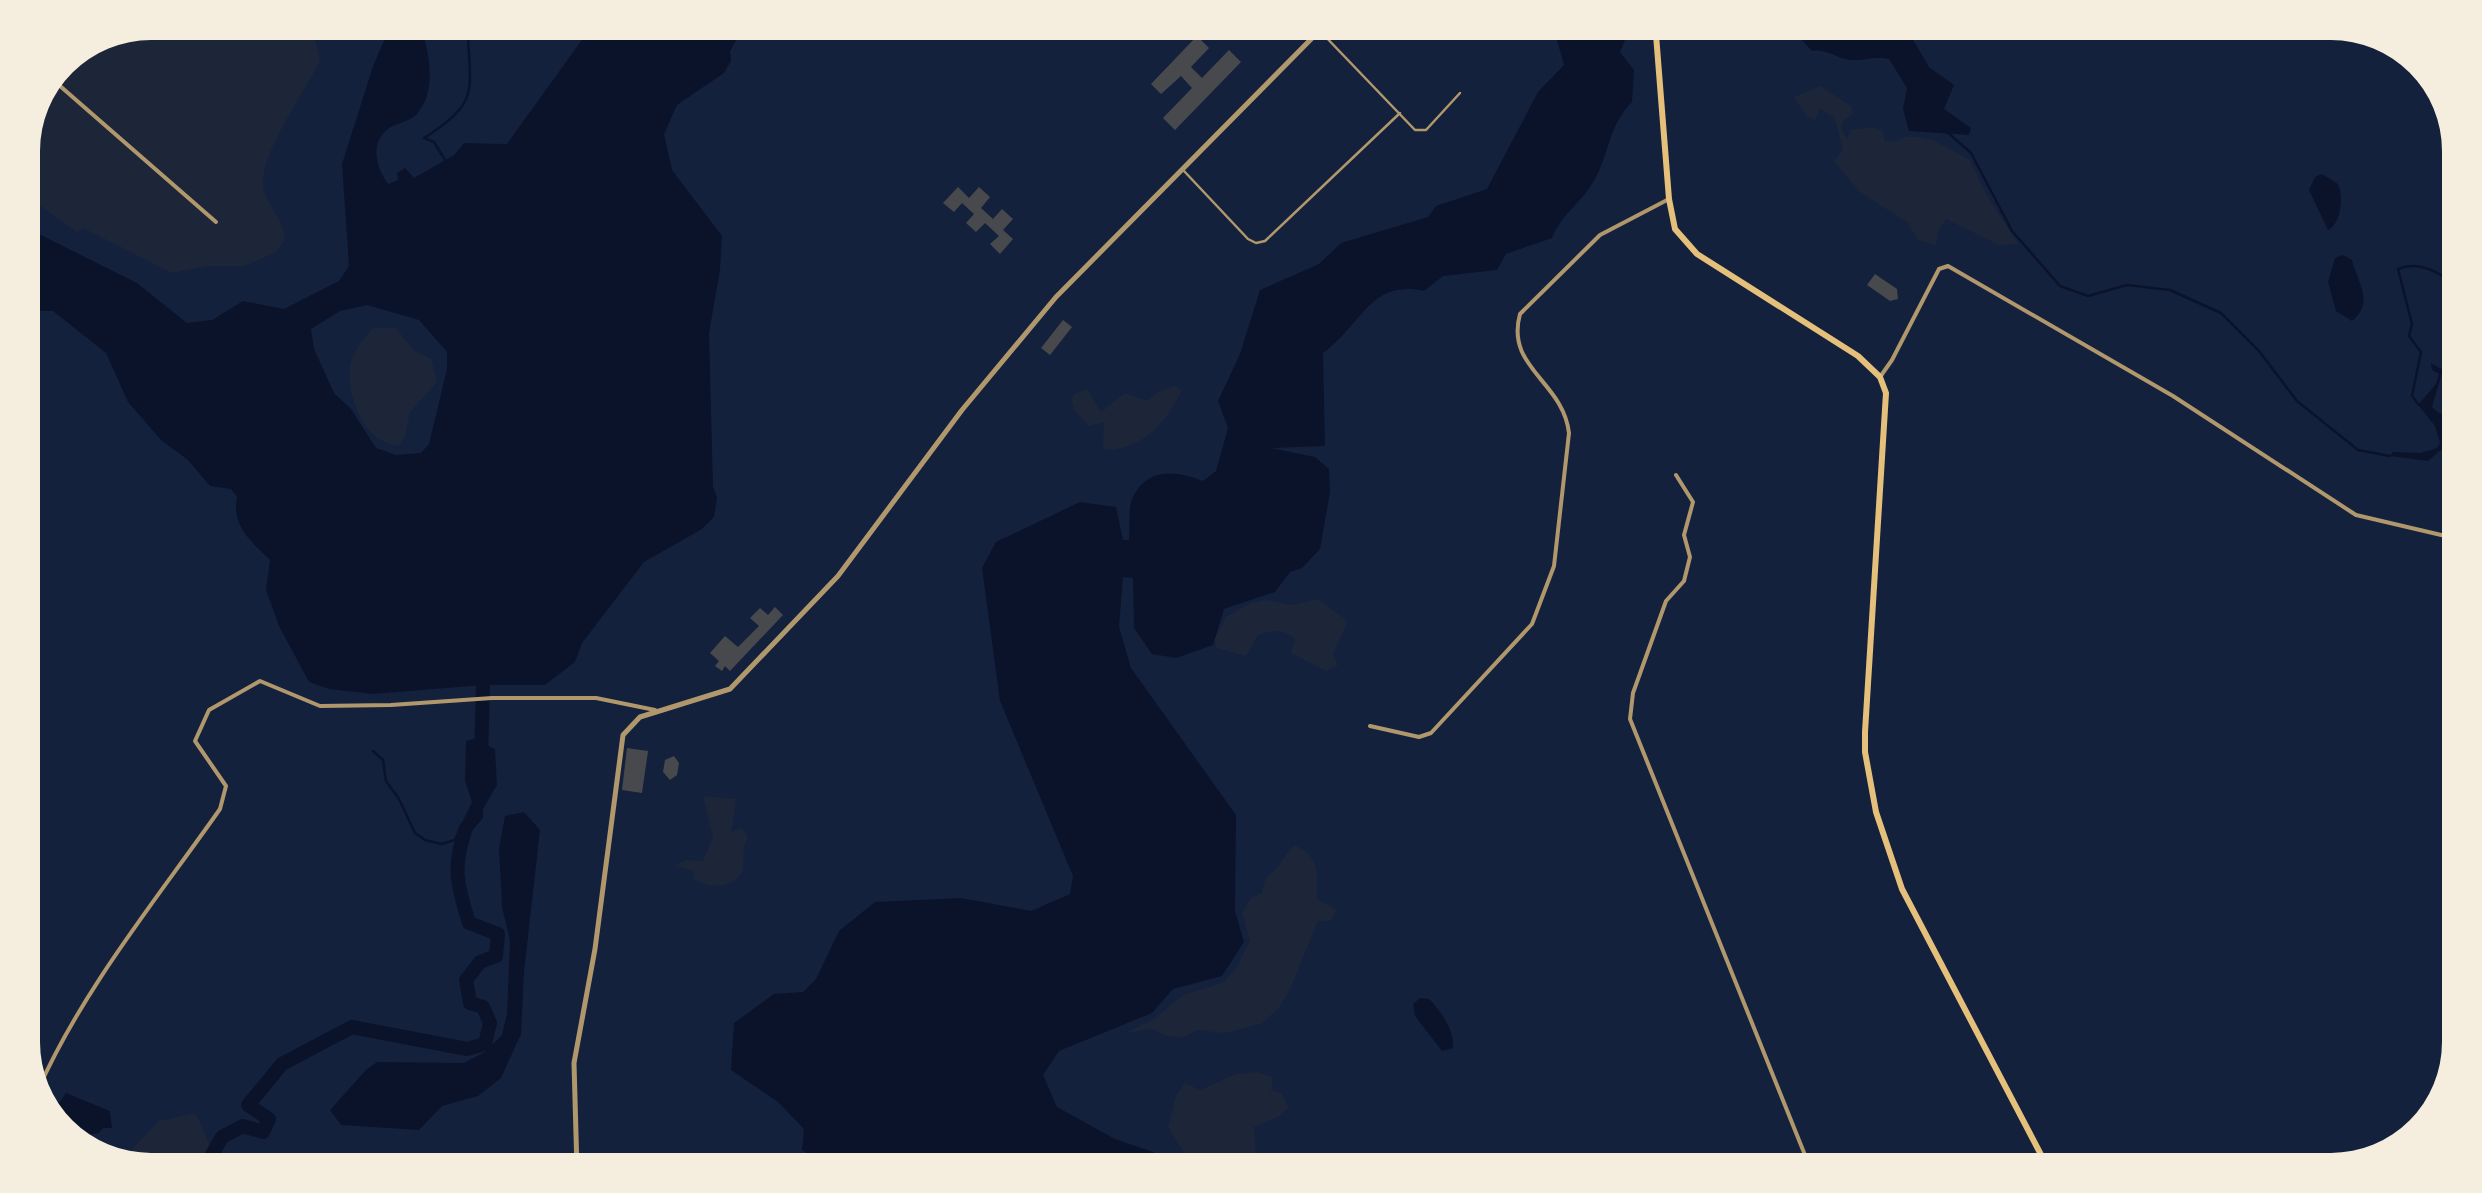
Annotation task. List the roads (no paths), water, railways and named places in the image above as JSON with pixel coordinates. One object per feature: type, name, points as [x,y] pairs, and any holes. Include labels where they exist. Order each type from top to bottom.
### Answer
[{"type":"main road","points":[[1657,40],[1669,199],[1676,230],[1697,254],[1842,345],[1880,376],[1886,408],[1865,732],[1870,785],[1902,889],[2039,1153]]},
{"type":"street","points":[[577,1153],[574,1063],[596,949],[623,735],[640,717],[730,689],[838,576],[962,410],[1056,297],[1311,40]]},
{"type":"street","points":[[61,87],[216,222]]},
{"type":"street","points":[[1370,726],[1419,737],[1431,733],[1532,624],[1554,566],[1569,433],[1566,412],[1522,354],[1515,332],[1520,314],[1600,236],[1669,199]]},
{"type":"street","points":[[1880,376],[1939,269],[1948,266],[2173,396],[2356,514],[2442,535]]},
{"type":"street","points":[[1676,475],[1693,502],[1684,536],[1690,556],[1684,581],[1666,602],[1633,693],[1630,719],[1803,1153]]},
{"type":"street","points":[[45,1074],[96,986],[220,809],[226,786],[195,741],[209,710],[260,680],[320,706],[492,698],[596,698],[659,711]]},
{"type":"lane","points":[[1329,40],[1415,130],[1426,130],[1460,93]]},
{"type":"lane","points":[[1182,170],[1248,239],[1256,243],[1265,241],[1400,113]]},
{"type":"waterway","points":[[445,160],[434,142],[424,138],[444,125],[465,101],[470,77],[469,40]]},
{"type":"waterway","points":[[1946,131],[1971,153],[2012,231],[2060,286],[2088,296],[2127,285],[2170,290],[2221,313],[2259,351],[2297,401],[2358,450],[2390,456]]},
{"type":"waterway","points":[[2419,405],[2412,396],[2421,352],[2409,336],[2412,324],[2398,269],[2414,266],[2442,276]]},
{"type":"waterway","points":[[481,759],[483,685]]},
{"type":"waterway","points":[[373,751],[383,760],[386,781],[415,833],[441,844],[455,840]]},
{"type":"waterway","points":[[213,1153],[222,1137],[243,1126],[263,1132],[269,1119],[248,1105],[282,1064],[352,1027],[467,1049],[485,1044],[490,1023],[483,1007],[470,1003],[466,980],[480,962],[496,956],[498,934],[469,923],[465,910],[458,865],[466,828]]}]
